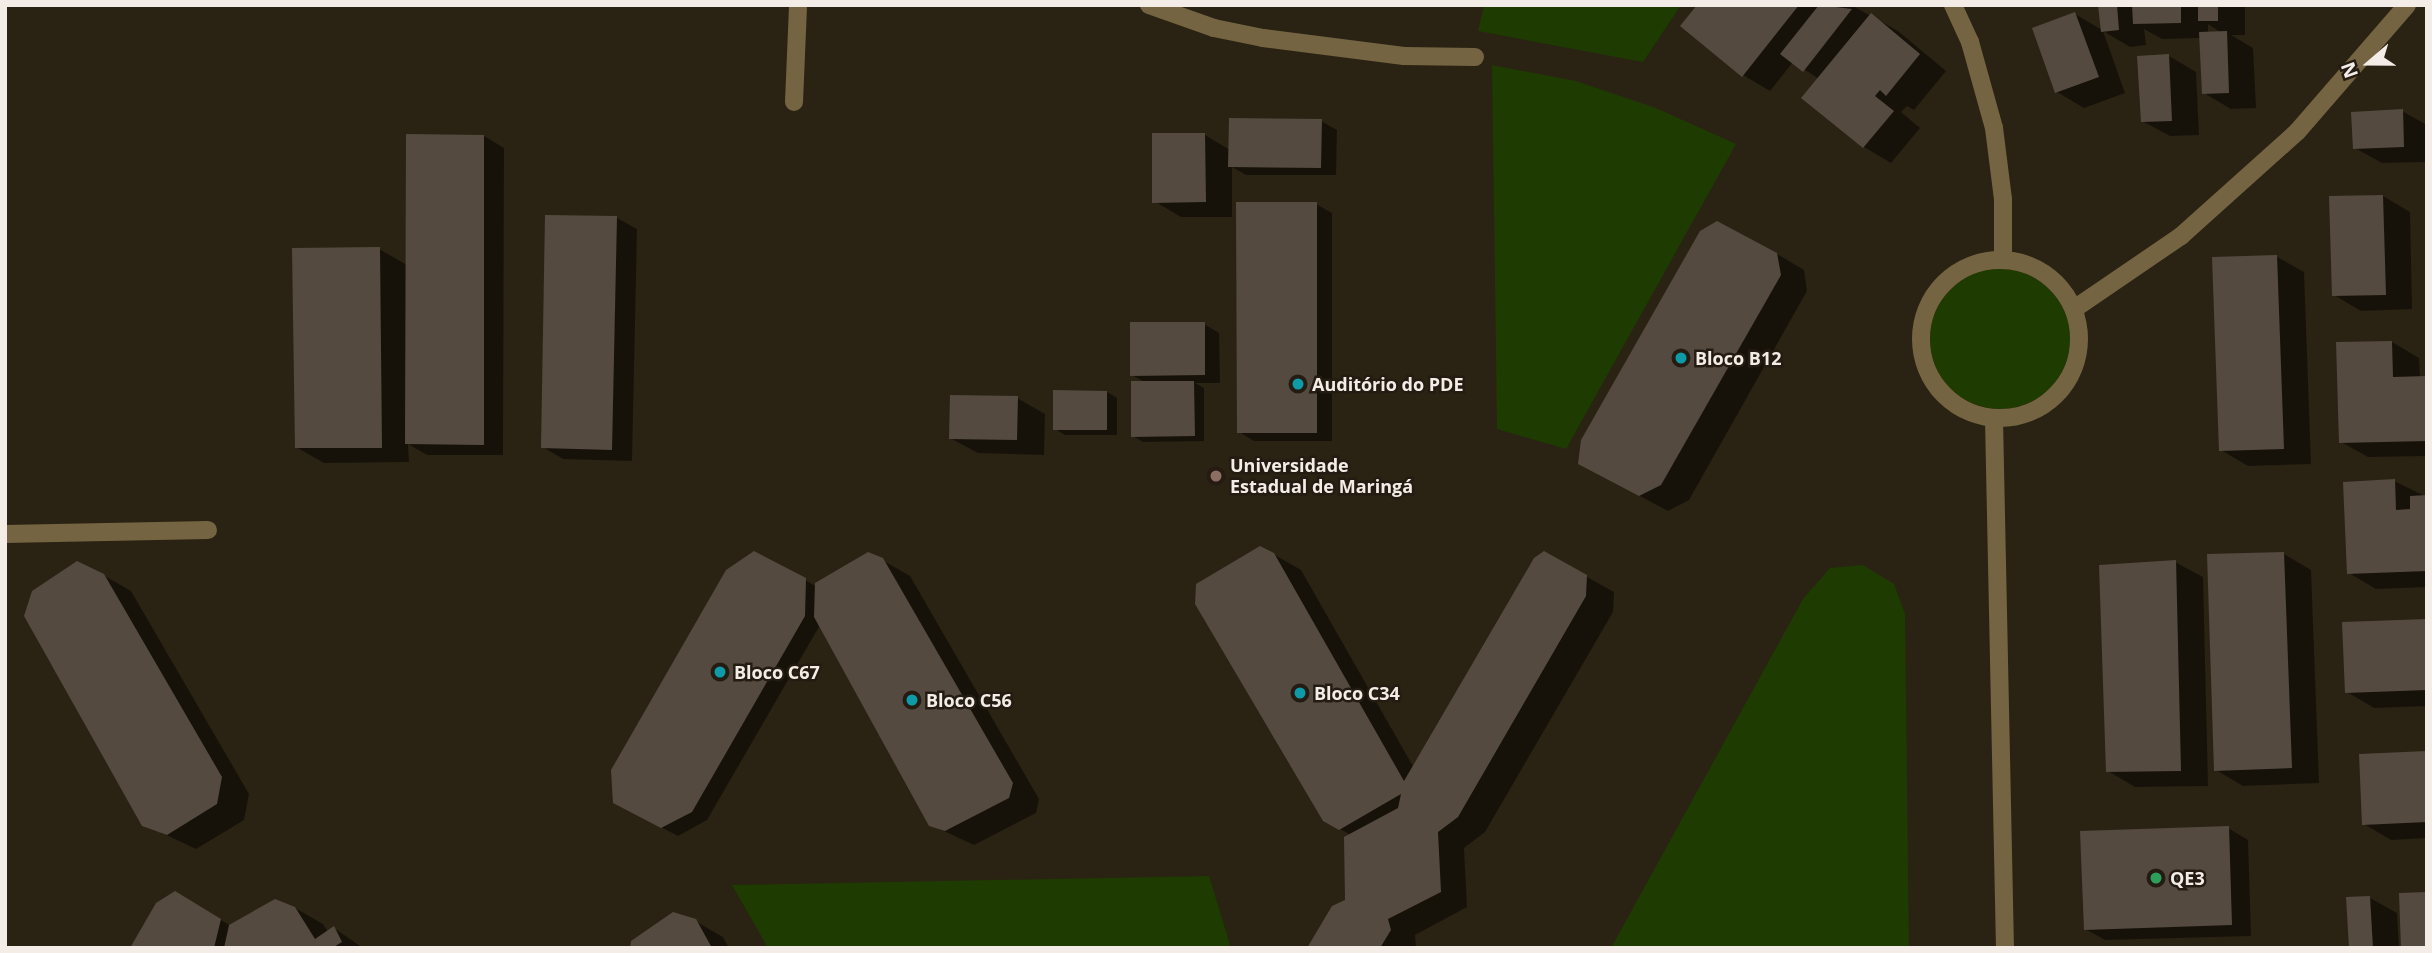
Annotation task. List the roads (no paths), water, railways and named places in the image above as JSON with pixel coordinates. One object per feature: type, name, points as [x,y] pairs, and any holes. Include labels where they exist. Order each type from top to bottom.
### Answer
[{"type":"lane","points":[[794,102],[798,5]]},
{"type":"lane","points":[[1149,5],[1214,28],[1276,40],[1404,56],[1475,57]]},
{"type":"lane","points":[[1953,5],[1970,42],[1994,128],[2003,199],[2003,258]]},
{"type":"lane","points":[[2074,309],[2181,236],[2297,132],[2407,5]]},
{"type":"lane","points":[[2003,258],[2046,273],[2074,309],[2079,355],[2057,396],[2017,417],[1994,419],[1952,403],[1937,387],[1926,367],[1921,331],[1936,290],[1955,273],[1970,265],[2003,258]]},
{"type":"lane","points":[[1994,419],[2005,948]]},
{"type":"lane","points":[[5,534],[208,530]]},
{"type":"place","name":"Bloco B12","points":[[1681,358]]},
{"type":"place","name":"Auditório do PDE","points":[[1298,384]]},
{"type":"place","name":"Universidade Estadual de Maringá","points":[[1216,476]]},
{"type":"place","name":"Bloco C67","points":[[720,672]]},
{"type":"place","name":"Bloco C34","points":[[1300,693]]},
{"type":"place","name":"Bloco C56","points":[[912,700]]},
{"type":"place","name":"QE3","points":[[2156,878]]}]
